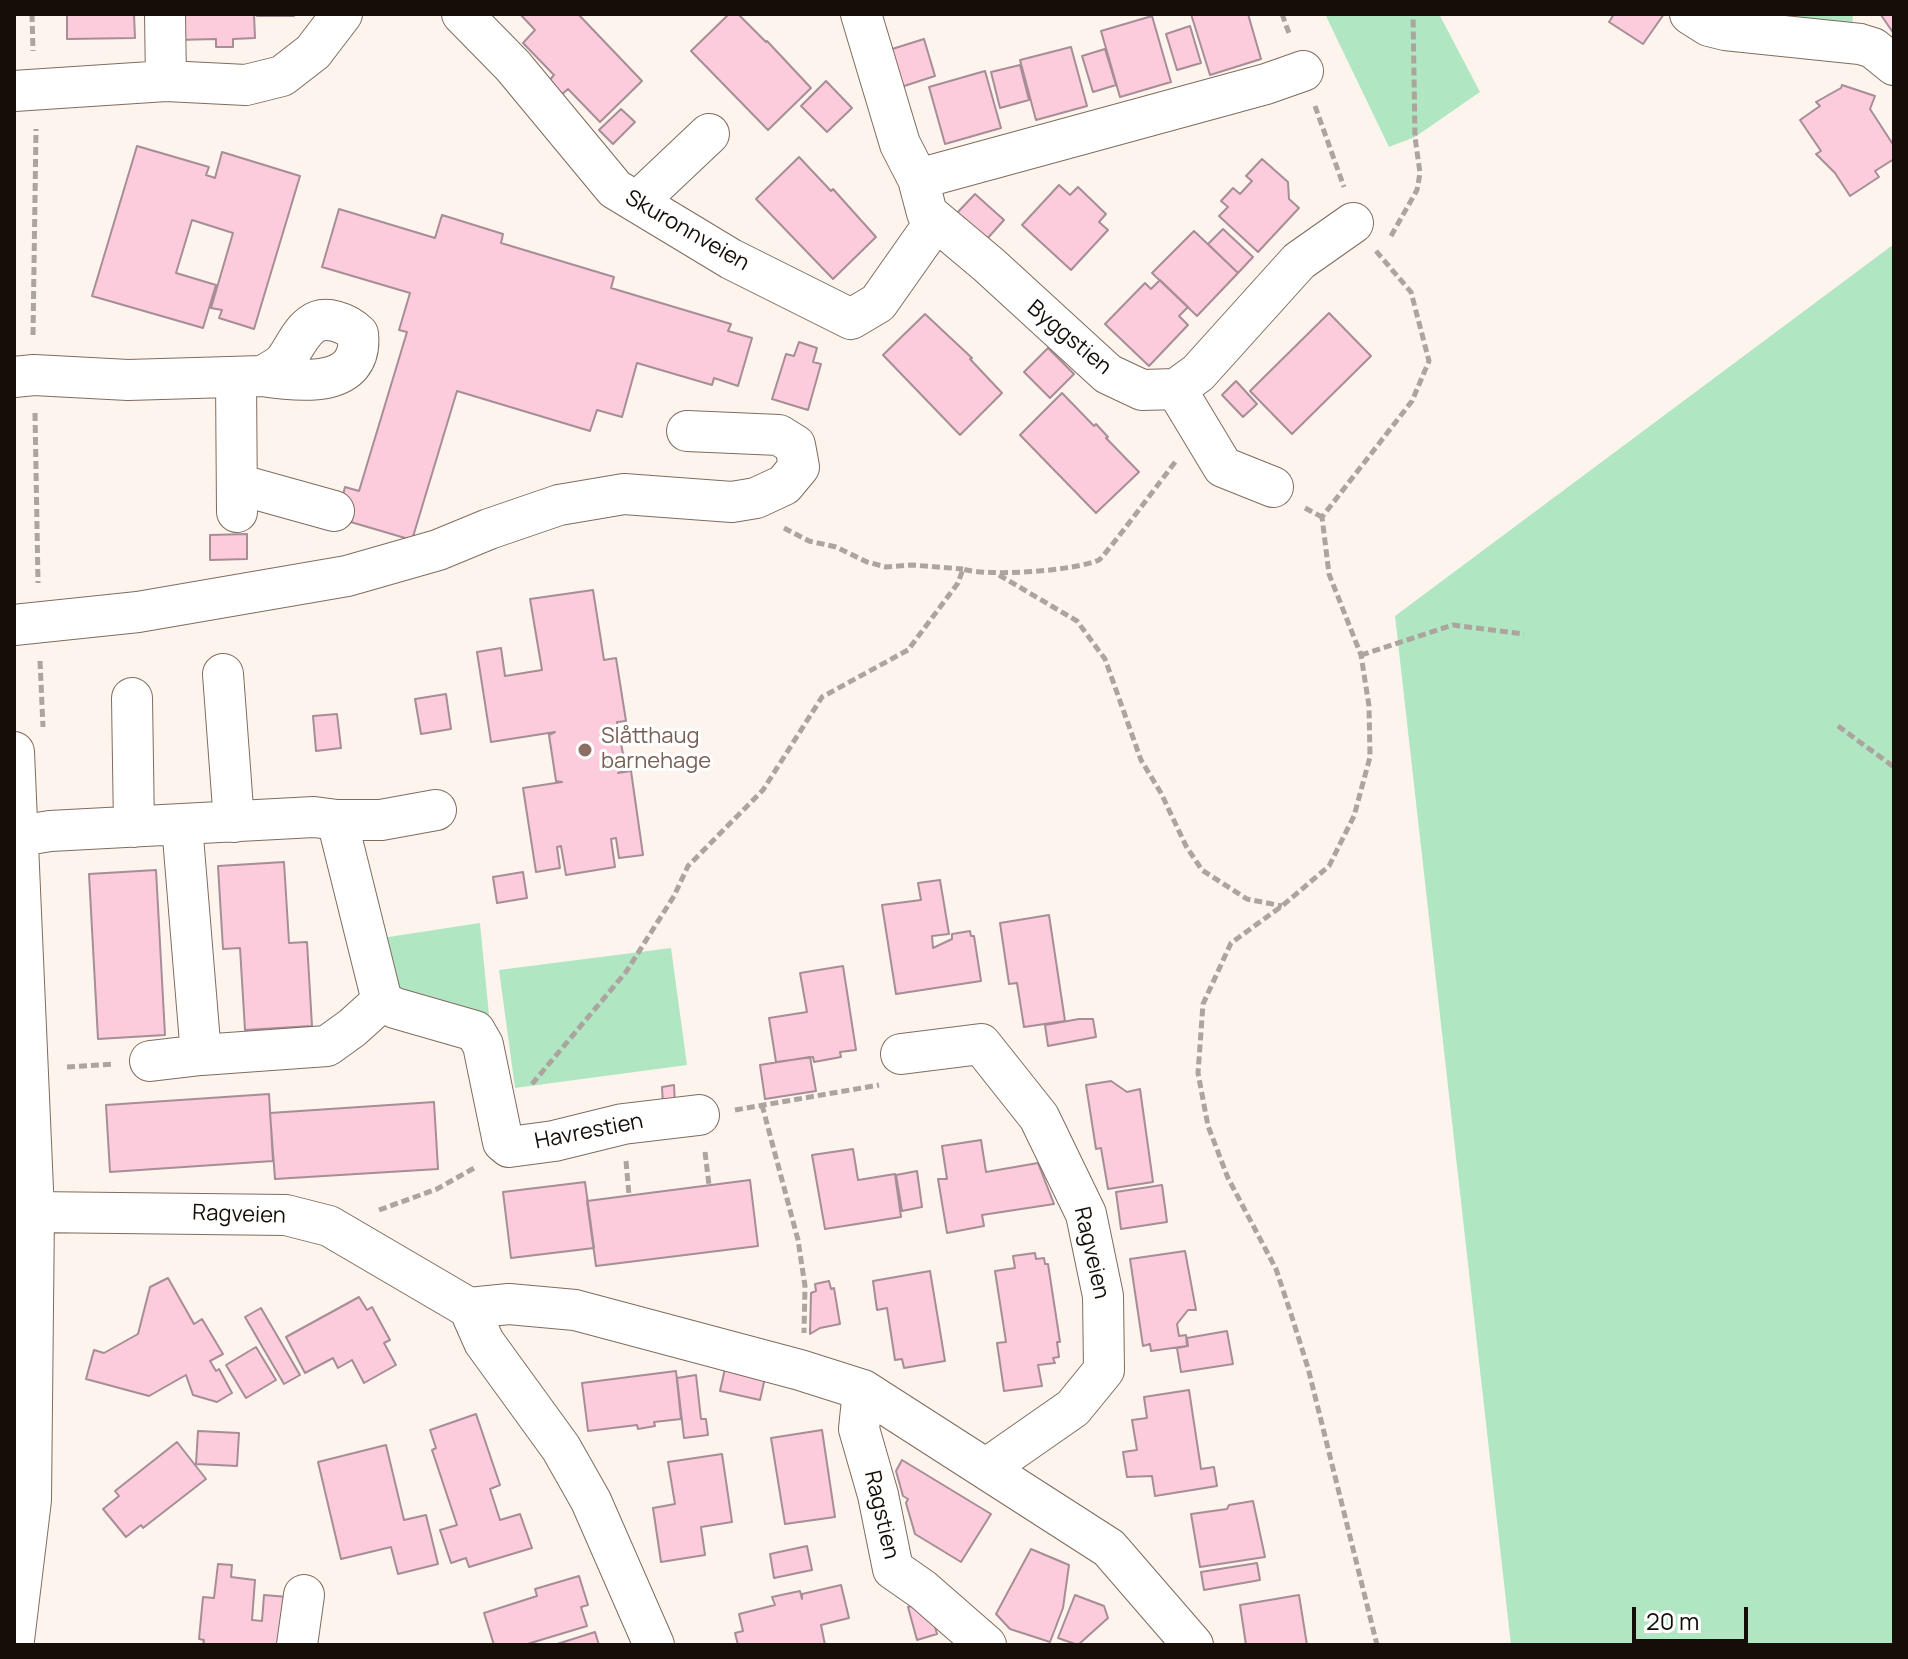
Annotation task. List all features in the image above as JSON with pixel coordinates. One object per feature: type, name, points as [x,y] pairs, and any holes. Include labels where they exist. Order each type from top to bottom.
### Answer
[{"type":"street","points":[[165,14],[166,81]]},
{"type":"street","points":[[14,91],[166,81],[246,85],[282,76],[313,52],[342,14]]},
{"type":"street","name":"Skuronnveien","points":[[462,14],[513,66],[615,189],[731,259],[851,319],[878,303],[935,222]]},
{"type":"street","name":"Byggstien","points":[[861,14],[900,144],[918,179],[927,213],[1108,374],[1142,390],[1176,389]]},
{"type":"street","points":[[1690,14],[1709,26],[1725,30],[1860,44],[1873,48],[1894,65]]},
{"type":"street","points":[[918,179],[1266,84],[1303,71]]},
{"type":"street","points":[[637,202],[709,134]]},
{"type":"street","points":[[1273,487],[1223,467],[1176,389],[1198,373],[1299,261],[1365,237]]},
{"type":"street","points":[[14,377],[34,375],[128,380],[249,376],[237,498],[334,511]]},
{"type":"street","points":[[14,625],[138,612],[347,576],[438,550],[559,505],[624,494],[732,502],[756,498],[784,485],[799,467],[795,445],[779,435],[687,431]]},
{"type":"street","points":[[223,674],[234,822]]},
{"type":"street","points":[[132,698],[134,827]]},
{"type":"street","points":[[14,752],[34,1212],[31,1500],[14,1640]]},
{"type":"street","points":[[20,836],[50,831],[314,817],[381,820],[436,810]]},
{"type":"street","points":[[150,1061],[327,1046],[382,1001],[337,820]]},
{"type":"street","points":[[182,825],[201,1055]]},
{"type":"street","name":"Havrestien","points":[[382,1001],[395,1008],[475,1031],[483,1045],[499,1133],[509,1147],[554,1141],[623,1124],[699,1115]]},
{"type":"street","name":"Ragveien","points":[[901,1054],[981,1044],[1039,1117],[1089,1226],[1103,1296],[1104,1370],[1073,1408],[987,1468]]},
{"type":"street","name":"Ragveien","points":[[34,1212],[286,1215],[329,1226],[469,1308]]},
{"type":"street","points":[[654,1645],[591,1501],[561,1448],[484,1342],[469,1308],[509,1304],[575,1310],[800,1370],[863,1390],[1109,1548],[1193,1645]]},
{"type":"street","name":"Ragstien","points":[[863,1390],[859,1429],[878,1495],[893,1569],[950,1612],[986,1645]]},
{"type":"street","points":[[297,1645],[304,1595]]},
{"type":"path","points":[[1365,237],[1393,235],[1417,190],[1420,173],[1415,137],[1413,14]]},
{"type":"path","points":[[1303,71],[1365,237],[1411,292],[1429,361],[1412,401],[1322,517],[1329,574],[1361,655],[1369,706],[1370,757],[1354,816],[1329,866],[1282,906],[1231,943],[1203,1004],[1198,1073],[1208,1126],[1228,1178],[1276,1269],[1308,1368],[1377,1645]]},
{"type":"path","points":[[756,498],[767,515],[787,531],[886,567],[912,565],[998,575],[1076,565],[1101,559],[1200,432]]},
{"type":"path","points":[[329,1226],[437,1189],[509,1147],[533,1080],[626,972],[674,896],[688,866],[763,790],[822,697],[908,650],[958,583],[963,569]]},
{"type":"path","points":[[998,575],[1077,621],[1105,659],[1141,760],[1202,870],[1247,899],[1282,906]]},
{"type":"path","points":[[1361,655],[1453,625],[1524,634]]},
{"type":"path","points":[[1838,726],[1894,767]]},
{"type":"path","points":[[699,1115],[888,1083],[901,1054]]},
{"type":"path","points":[[57,1068],[150,1061]]},
{"type":"path","points":[[762,1104],[798,1240],[805,1286],[800,1370]]},
{"type":"green space","points":[[1325,14],[1439,14],[1480,92],[1415,137],[1389,147]]},
{"type":"green space","points":[[1790,14],[1853,14],[1852,30],[1783,23]]},
{"type":"green space","points":[[1894,244],[1894,1645],[1511,1645],[1395,616]]},
{"type":"green space","points":[[480,923],[489,1015],[417,999],[395,988],[382,938]]},
{"type":"green space","points":[[671,948],[687,1065],[515,1088],[499,970]]},
{"type":"building","points":[[67,14],[134,14],[135,38],[67,39]]},
{"type":"building","points":[[175,14],[254,14],[255,38],[233,39],[233,47],[216,47],[216,39],[176,40]]},
{"type":"building","points":[[294,14],[294,16],[257,16]]},
{"type":"building","points":[[520,14],[578,14],[642,81],[600,122],[568,89],[561,95],[549,81],[554,75],[523,43],[535,30]]},
{"type":"building","points":[[729,14],[738,14],[811,88],[768,130],[691,51]]},
{"type":"building","points":[[1191,14],[1248,14],[1261,59],[1210,75]]},
{"type":"building","points":[[1614,14],[1664,14],[1643,44],[1609,22]]},
{"type":"building","points":[[1894,14],[1894,34],[1881,15]]},
{"type":"building","points":[[1152,16],[1171,82],[1120,97],[1101,31]]},
{"type":"building","points":[[1190,26],[1201,63],[1177,70],[1166,34]]},
{"type":"building","points":[[924,39],[935,76],[901,87],[889,50]]},
{"type":"building","points":[[1071,47],[1087,106],[1036,120],[1020,60]]},
{"type":"building","points":[[1105,49],[1116,85],[1093,92],[1082,56]]},
{"type":"building","points":[[1020,65],[1029,100],[1000,108],[991,72]]},
{"type":"building","points":[[985,71],[1001,128],[945,144],[929,87]]},
{"type":"building","points":[[826,81],[852,108],[827,132],[801,106]]},
{"type":"building","points":[[1842,85],[1875,96],[1870,109],[1894,146],[1894,159],[1875,171],[1879,177],[1850,196],[1835,173],[1816,154],[1821,151],[1800,120],[1820,106],[1816,102]]},
{"type":"building","points":[[621,109],[635,122],[613,144],[599,130]]},
{"type":"building","points":[[137,146],[209,167],[206,175],[215,178],[222,152],[300,176],[254,329],[219,318],[222,310],[211,308],[233,233],[192,220],[176,273],[216,285],[203,328],[92,296]]},
{"type":"building","points":[[799,157],[876,237],[833,279],[756,199]]},
{"type":"building","points":[[1262,159],[1288,182],[1289,199],[1299,208],[1258,252],[1219,216],[1228,207],[1221,201],[1233,188],[1240,194],[1252,181],[1246,176]]},
{"type":"building","points":[[1059,185],[1070,195],[1078,187],[1106,214],[1099,222],[1108,230],[1071,270],[1022,225]]},
{"type":"building","points":[[975,194],[1004,220],[986,240],[957,213]]},
{"type":"building","points":[[339,209],[435,238],[442,215],[503,234],[501,243],[614,277],[611,288],[731,324],[728,331],[752,338],[738,386],[714,378],[712,385],[637,363],[622,417],[597,410],[590,431],[457,391],[412,540],[337,518],[345,487],[359,491],[407,332],[399,330],[410,293],[322,267]]},
{"type":"building","points":[[1223,229],[1253,257],[1238,273],[1208,244]]},
{"type":"building","points":[[1194,231],[1238,273],[1197,316],[1152,273]]},
{"type":"building","points":[[1160,280],[1188,307],[1179,316],[1188,325],[1149,366],[1105,324],[1145,283],[1151,289]]},
{"type":"building","points":[[1329,313],[1371,356],[1292,434],[1250,391]]},
{"type":"building","points":[[925,314],[972,358],[1002,393],[960,435],[883,355]]},
{"type":"building","points":[[799,342],[817,348],[813,362],[821,364],[808,410],[772,399],[786,354],[794,356]]},
{"type":"building","points":[[1048,348],[1074,374],[1050,398],[1024,372]]},
{"type":"building","points":[[1236,381],[1257,404],[1243,417],[1222,395]]},
{"type":"building","points":[[1062,393],[1094,426],[1096,424],[1139,472],[1096,513],[1020,435]]},
{"type":"building","points":[[247,534],[247,559],[210,560],[210,535]]},
{"type":"building","points":[[593,590],[604,660],[616,658],[626,721],[617,722],[626,770],[618,773],[631,771],[643,855],[619,858],[616,838],[611,839],[615,867],[566,875],[561,846],[557,847],[560,868],[536,872],[523,788],[562,782],[556,781],[549,735],[555,732],[491,742],[477,652],[501,648],[505,676],[542,670],[530,599]]},
{"type":"building","points":[[446,694],[451,729],[421,734],[415,699]]},
{"type":"building","points":[[337,714],[341,748],[316,751],[313,716]]},
{"type":"building","points":[[284,862],[289,943],[307,942],[312,1026],[245,1030],[240,948],[223,949],[218,866]]},
{"type":"building","points":[[156,870],[165,1035],[98,1039],[89,874]]},
{"type":"building","points":[[523,872],[527,898],[497,903],[493,877]]},
{"type":"building","points":[[940,880],[949,934],[932,936],[933,948],[952,939],[952,934],[970,931],[974,936],[981,981],[896,994],[882,905],[921,900],[918,883]]},
{"type":"building","points":[[1049,915],[1065,1021],[1024,1027],[1017,983],[1009,984],[1000,923]]},
{"type":"building","points":[[843,966],[856,1050],[840,1052],[841,1057],[814,1062],[813,1057],[776,1062],[769,1018],[807,1012],[800,973]]},
{"type":"building","points":[[1093,1019],[1096,1037],[1048,1046],[1045,1025]]},
{"type":"building","points":[[810,1057],[816,1091],[765,1099],[760,1065]]},
{"type":"building","points":[[1111,1081],[1127,1092],[1140,1089],[1153,1182],[1108,1189],[1101,1148],[1096,1149],[1086,1085]]},
{"type":"building","points":[[674,1085],[675,1105],[663,1106],[662,1087]]},
{"type":"building","points":[[269,1094],[273,1161],[110,1172],[106,1105]]},
{"type":"building","points":[[434,1102],[438,1169],[275,1179],[270,1113]]},
{"type":"building","points":[[981,1140],[986,1172],[1038,1163],[1054,1204],[982,1215],[984,1226],[947,1233],[938,1179],[947,1179],[942,1146]]},
{"type":"building","points":[[853,1149],[858,1180],[895,1174],[901,1217],[825,1229],[812,1155]]},
{"type":"building","points":[[917,1171],[922,1207],[902,1211],[896,1175]]},
{"type":"building","points":[[750,1180],[758,1246],[596,1266],[587,1201]]},
{"type":"building","points":[[585,1182],[594,1248],[511,1258],[503,1192]]},
{"type":"building","points":[[1162,1185],[1167,1222],[1121,1229],[1116,1192]]},
{"type":"building","points":[[1185,1251],[1196,1310],[1188,1310],[1177,1324],[1179,1336],[1186,1335],[1187,1346],[1151,1351],[1150,1344],[1143,1346],[1130,1259]]},
{"type":"building","points":[[1035,1253],[1036,1259],[1044,1258],[1045,1264],[1048,1264],[1060,1342],[1057,1342],[1059,1357],[1053,1358],[1055,1363],[1038,1365],[1042,1386],[1004,1391],[997,1343],[1006,1342],[995,1271],[1015,1268],[1013,1256]]},
{"type":"building","points":[[930,1271],[945,1361],[904,1368],[902,1359],[895,1360],[887,1308],[877,1310],[873,1281]]},
{"type":"building","points":[[168,1278],[194,1324],[202,1319],[223,1354],[210,1361],[216,1371],[219,1369],[232,1393],[217,1402],[193,1395],[186,1375],[149,1396],[86,1379],[94,1350],[104,1353],[138,1334],[150,1287]]},
{"type":"building","points":[[829,1281],[831,1289],[834,1288],[840,1324],[820,1328],[810,1334],[811,1293],[816,1291],[815,1284]]},
{"type":"building","points":[[359,1297],[367,1310],[372,1307],[390,1340],[384,1343],[396,1365],[364,1383],[352,1360],[338,1368],[333,1358],[305,1373],[286,1337]]},
{"type":"building","points":[[261,1308],[300,1375],[284,1384],[245,1317]]},
{"type":"building","points":[[1227,1331],[1233,1364],[1181,1372],[1177,1348],[1188,1346],[1187,1338]]},
{"type":"building","points":[[256,1347],[276,1380],[246,1398],[226,1365]]},
{"type":"building","points":[[726,1364],[766,1373],[760,1400],[720,1391]]},
{"type":"building","points":[[676,1371],[681,1419],[654,1422],[655,1426],[638,1429],[637,1425],[588,1431],[582,1383]]},
{"type":"building","points":[[696,1375],[701,1419],[706,1419],[708,1435],[684,1438],[677,1378]]},
{"type":"building","points":[[1189,1390],[1201,1469],[1214,1467],[1217,1486],[1155,1496],[1152,1476],[1127,1477],[1123,1452],[1137,1450],[1132,1420],[1147,1418],[1144,1397]]},
{"type":"building","points":[[476,1414],[500,1485],[490,1489],[500,1520],[520,1514],[532,1548],[469,1567],[466,1558],[451,1563],[440,1530],[457,1525],[432,1450],[436,1448],[430,1430]]},
{"type":"building","points":[[822,1430],[835,1517],[785,1524],[771,1438]]},
{"type":"building","points":[[198,1431],[239,1433],[237,1466],[196,1464]]},
{"type":"building","points":[[177,1442],[206,1479],[143,1528],[141,1525],[126,1537],[103,1509],[119,1496],[115,1491]]},
{"type":"building","points":[[386,1445],[404,1520],[426,1515],[438,1564],[398,1574],[391,1547],[341,1559],[318,1462]]},
{"type":"building","points":[[722,1454],[732,1522],[701,1527],[705,1555],[661,1562],[653,1508],[675,1504],[668,1462]]},
{"type":"building","points":[[902,1460],[991,1514],[961,1562],[915,1534],[906,1503],[908,1499],[903,1496],[896,1471]]},
{"type":"building","points":[[1253,1501],[1265,1557],[1200,1567],[1191,1514],[1227,1509],[1229,1505]]},
{"type":"building","points":[[807,1546],[812,1570],[774,1578],[770,1554]]},
{"type":"building","points":[[1031,1549],[1069,1565],[1063,1608],[1050,1642],[1010,1629],[996,1614]]},
{"type":"building","points":[[1257,1563],[1260,1580],[1204,1590],[1201,1572]]},
{"type":"building","points":[[218,1564],[232,1565],[231,1577],[255,1580],[252,1620],[262,1621],[264,1595],[288,1597],[284,1645],[203,1645],[204,1640],[199,1639],[203,1597],[214,1598]]},
{"type":"building","points":[[579,1576],[588,1605],[581,1607],[587,1626],[524,1645],[494,1645],[484,1613],[537,1596],[535,1589]]},
{"type":"building","points":[[841,1585],[849,1618],[821,1625],[825,1645],[738,1645],[735,1633],[743,1631],[739,1614],[775,1605],[772,1597],[800,1591],[802,1599],[802,1594]]},
{"type":"building","points":[[1075,1595],[1104,1606],[1108,1618],[1078,1645],[1058,1638]]},
{"type":"building","points":[[1299,1595],[1307,1645],[1246,1645],[1240,1605]]},
{"type":"building","points":[[928,1601],[937,1634],[917,1640],[908,1607]]},
{"type":"building","points":[[595,1632],[599,1645],[554,1645]]},
{"type":"place","name":"Slåtthaug barnehage","points":[[585,750]]}]
